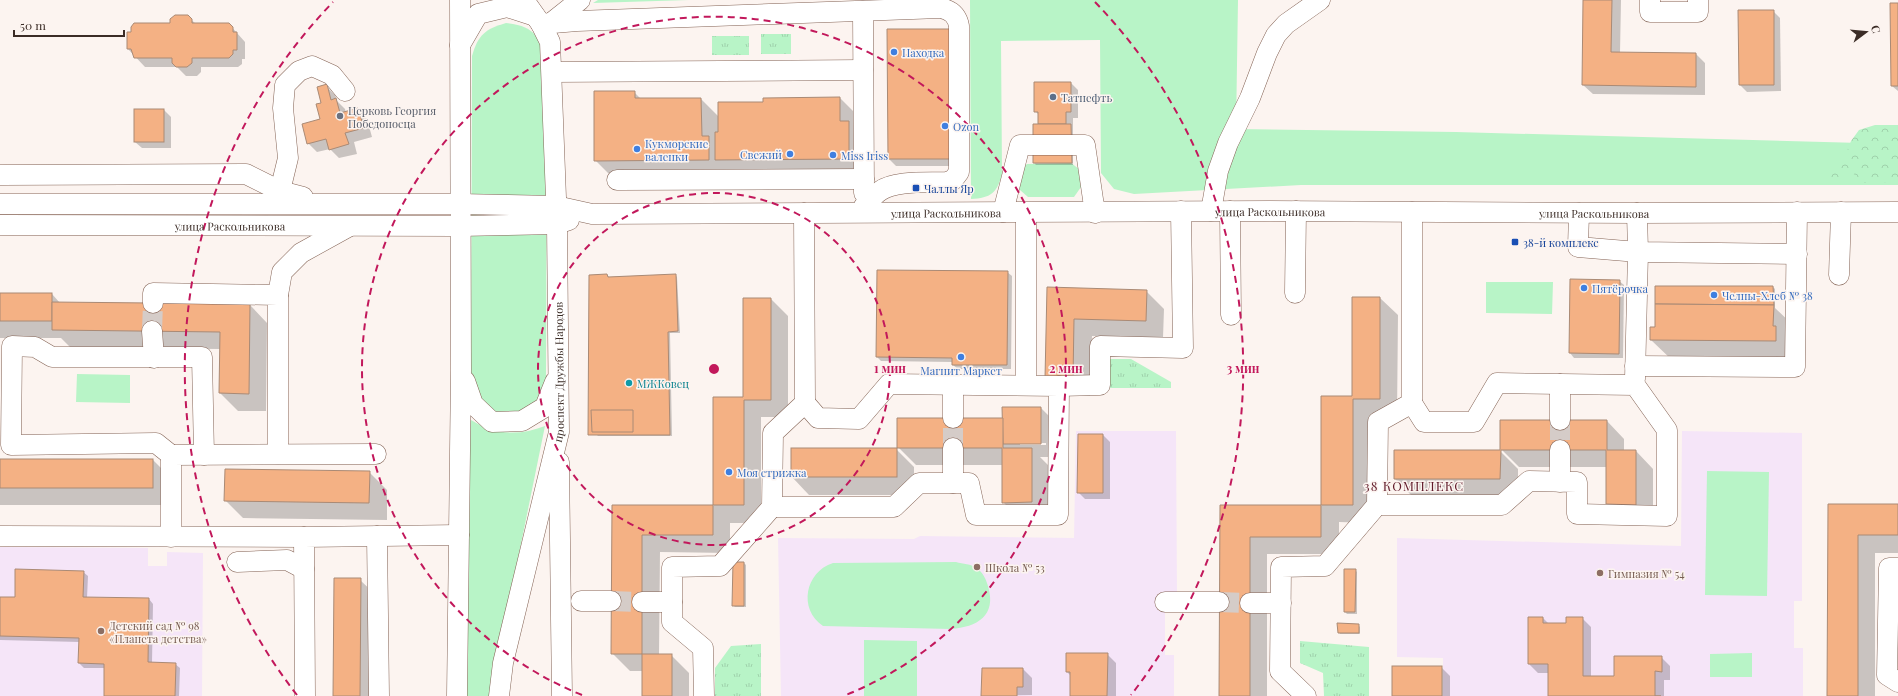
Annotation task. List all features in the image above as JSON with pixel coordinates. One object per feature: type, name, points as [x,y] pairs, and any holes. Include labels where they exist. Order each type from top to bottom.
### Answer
[{"type":"street","points":[[457,696],[461,370],[459,204],[460,0]]},
{"type":"street","points":[[539,17],[580,0]]},
{"type":"street","points":[[1230,315],[1220,211],[1218,171],[1228,143],[1250,98],[1267,52],[1276,35],[1286,24],[1320,0]]},
{"type":"street","points":[[1650,0],[1650,12],[1698,12],[1698,0]]},
{"type":"street","points":[[460,46],[478,14],[507,7],[539,17],[947,9],[952,12],[958,20],[960,166],[956,177],[947,182],[898,184],[889,186],[880,191],[864,209]]},
{"type":"street","points":[[863,11],[864,209]]},
{"type":"street","name":"проспект Дружбы Народов","points":[[499,696],[503,663],[559,432],[557,215],[552,72],[539,17]]},
{"type":"street","points":[[280,191],[288,158],[283,108],[285,85],[299,71],[312,66],[332,75],[344,91]]},
{"type":"street","points":[[552,72],[863,70]]},
{"type":"street","points":[[1003,212],[1020,145],[1085,145],[1095,213]]},
{"type":"street","points":[[0,175],[246,174],[280,191],[328,204]]},
{"type":"street","points":[[617,180],[864,179]]},
{"type":"street","name":"улица Раскольникова","points":[[0,204],[459,204],[557,215]]},
{"type":"street","name":"улица Раскольникова","points":[[0,225],[460,226],[557,215],[642,213],[804,213],[864,209],[1026,213],[1182,211],[1637,214],[1898,212]]},
{"type":"street","points":[[804,213],[805,403],[818,418],[859,419],[889,384],[1026,386],[1100,385],[1100,346],[1183,348],[1182,211]]},
{"type":"street","points":[[1296,211],[1296,293]]},
{"type":"street","points":[[1412,212],[1412,403],[1424,422],[1474,422],[1497,383],[1560,384],[1635,375],[1795,367],[1797,254],[1796,212]]},
{"type":"street","points":[[1839,275],[1842,212]]},
{"type":"street","points":[[1026,213],[1026,386]]},
{"type":"street","points":[[1579,213],[1578,247],[1638,252],[1797,254]]},
{"type":"street","points":[[1377,505],[1502,504],[1529,481],[1577,482],[1577,514],[1667,516],[1667,430],[1635,375],[1638,252],[1637,214]]},
{"type":"street","points":[[278,454],[278,295],[282,272],[301,253],[350,226]]},
{"type":"street","points":[[152,303],[153,293],[278,295]]},
{"type":"street","points":[[152,331],[154,358]]},
{"type":"street","points":[[204,455],[202,357],[52,357],[35,347],[12,346],[11,445],[156,444],[171,455],[204,455],[278,454],[376,454]]},
{"type":"street","points":[[461,370],[473,404],[492,422],[522,421],[545,407],[559,372]]},
{"type":"street","points":[[1560,384],[1560,420]]},
{"type":"street","points":[[953,385],[953,418]]},
{"type":"street","points":[[772,507],[894,507],[920,483],[953,483],[969,484],[976,515],[1058,515],[1059,386]]},
{"type":"street","points":[[704,696],[703,648],[672,622],[672,567],[720,566],[772,507],[773,433],[805,403]]},
{"type":"street","points":[[1306,696],[1280,671],[1281,567],[1325,566],[1377,505],[1378,422],[1412,403]]},
{"type":"street","points":[[559,432],[562,696]]},
{"type":"street","points":[[953,448],[953,483]]},
{"type":"street","points":[[1560,450],[1560,482]]},
{"type":"street","points":[[171,455],[171,537]]},
{"type":"street","points":[[0,536],[304,537],[459,534]]},
{"type":"street","points":[[377,536],[378,696]]},
{"type":"street","points":[[304,537],[305,696]]},
{"type":"street","points":[[237,562],[287,560],[304,569]]},
{"type":"street","points":[[1898,568],[1889,568],[1887,675],[1898,682]]},
{"type":"street","points":[[581,601],[611,601]]},
{"type":"street","points":[[642,602],[672,602]]},
{"type":"street","points":[[1165,602],[1219,602]]},
{"type":"street","points":[[1250,603],[1281,603]]},
{"type":"shaded area","name":"Школа № 53","points":[[1076,431],[1176,431],[1177,595],[1165,602],[1165,655],[1174,655],[1174,696],[781,696],[778,538],[914,539],[920,536],[1074,538]]},
{"type":"shaded area","name":"Гимназия № 54","points":[[1682,431],[1802,433],[1802,601],[1794,601],[1794,648],[1803,648],[1803,696],[1443,696],[1443,658],[1397,657],[1397,538],[1681,546]]},
{"type":"shaded area","name":"Детский сад № 98 «Планета детства»","points":[[0,547],[148,548],[148,566],[167,566],[167,552],[203,553],[202,696],[0,696]]},
{"type":"green space","points":[[598,0],[689,0],[593,3]]},
{"type":"green space","points":[[970,0],[1238,0],[1236,129],[1456,132],[1898,144],[1898,185],[1301,185],[1134,194],[1114,189],[1101,173],[1100,40],[1001,41],[1002,174],[998,186],[992,193],[988,196],[971,199]]},
{"type":"green space","points":[[506,23],[524,27],[535,35],[542,47],[547,65],[546,379],[545,394],[522,412],[498,413],[484,406],[471,383],[472,56],[477,43],[483,34]]},
{"type":"green space","points":[[761,34],[791,34],[791,54],[761,54]]},
{"type":"green space","points":[[712,36],[749,36],[749,55],[712,55]]},
{"type":"green space","points":[[1875,125],[1898,125],[1898,182],[1864,183],[1849,170],[1831,183],[1830,169],[1845,156],[1851,141],[1859,130]]},
{"type":"green space","points":[[1071,163],[1079,169],[1081,187],[1074,197],[1028,197],[1020,190],[1017,179],[1019,171],[1027,164]]},
{"type":"green space","points":[[1486,282],[1553,282],[1552,314],[1486,313]]},
{"type":"green space","points":[[1110,359],[1131,359],[1171,382],[1171,388],[1110,388]]},
{"type":"green space","points":[[77,374],[130,375],[130,403],[76,402]]},
{"type":"green space","points":[[471,420],[489,429],[507,432],[526,431],[545,426],[490,696],[464,696],[465,441]]},
{"type":"green space","points":[[1707,471],[1769,472],[1767,596],[1705,595]]},
{"type":"green space","points":[[956,562],[977,568],[984,576],[988,586],[990,605],[987,612],[983,618],[969,626],[951,629],[823,626],[815,619],[810,610],[808,592],[811,582],[816,574],[833,563]]},
{"type":"green space","points":[[864,640],[917,641],[917,696],[864,696]]},
{"type":"green space","points":[[1300,641],[1369,647],[1369,696],[1324,696],[1323,673],[1300,663]]},
{"type":"green space","points":[[761,644],[761,696],[715,696],[715,668],[731,646]]},
{"type":"green space","points":[[1752,653],[1752,677],[1710,677],[1710,654]]},
{"type":"building","points":[[1583,0],[1612,0],[1611,52],[1696,53],[1696,87],[1582,85]]},
{"type":"building","points":[[1890,3],[1898,3],[1898,86],[1891,86]]},
{"type":"building","points":[[1738,10],[1774,10],[1774,85],[1739,85]]},
{"type":"building","points":[[175,15],[188,15],[192,19],[192,23],[229,23],[233,27],[233,32],[237,32],[237,50],[233,50],[233,54],[229,58],[192,58],[192,63],[187,67],[176,67],[172,63],[172,58],[134,58],[131,49],[127,49],[127,32],[131,32],[131,27],[134,23],[170,23],[170,19]]},
{"type":"building","points":[[887,29],[953,29],[954,159],[888,159]]},
{"type":"building","name":"Татнефть","points":[[1034,82],[1071,82],[1071,112],[1066,112],[1066,124],[1038,124],[1038,112],[1034,112]]},
{"type":"building","name":"Церковь Георгия Победоносца","points":[[327,84],[331,100],[336,98],[340,113],[358,108],[364,128],[345,133],[349,144],[329,150],[326,139],[307,144],[302,124],[320,119],[316,104],[321,103],[317,87]]},
{"type":"building","points":[[594,91],[635,91],[635,98],[701,98],[702,136],[709,136],[709,160],[594,161]]},
{"type":"building","points":[[840,97],[840,121],[849,121],[849,159],[715,160],[715,132],[718,132],[718,102],[763,102],[763,98]]},
{"type":"building","points":[[134,109],[164,109],[164,142],[134,142]]},
{"type":"building","points":[[1033,124],[1071,124],[1072,163],[1033,163]]},
{"type":"building","points":[[877,270],[1008,271],[1007,365],[952,365],[952,358],[876,357]]},
{"type":"building","name":"МЖКовец","points":[[607,274],[608,277],[676,274],[678,331],[668,332],[670,435],[588,435],[589,275]]},
{"type":"building","points":[[1570,279],[1620,280],[1619,354],[1569,353]]},
{"type":"building","name":"Челны-Хлеб № 38","points":[[1655,286],[1773,286],[1774,305],[1655,304]]},
{"type":"building","points":[[1047,287],[1147,290],[1146,321],[1074,319],[1073,378],[1045,378]]},
{"type":"building","points":[[0,293],[52,293],[52,321],[0,321]]},
{"type":"building","points":[[1352,297],[1380,297],[1380,399],[1353,399],[1353,505],[1321,505],[1321,396],[1352,396]]},
{"type":"building","points":[[743,298],[771,298],[771,400],[744,400],[744,505],[713,505],[713,397],[743,397]]},
{"type":"building","points":[[52,302],[250,304],[249,394],[219,393],[220,332],[52,330]]},
{"type":"building","points":[[1655,304],[1774,305],[1773,326],[1776,326],[1776,341],[1650,340],[1650,327],[1655,327]]},
{"type":"building","points":[[1002,407],[1041,407],[1041,444],[1003,444]]},
{"type":"building","points":[[591,410],[633,410],[633,432],[592,432]]},
{"type":"building","points":[[897,418],[1003,418],[1003,448],[1032,448],[1032,502],[1002,503],[1002,448],[897,448]]},
{"type":"building","points":[[1500,420],[1607,420],[1607,450],[1636,450],[1636,505],[1606,504],[1606,450],[1501,450],[1500,479],[1394,479],[1394,450],[1500,450]]},
{"type":"building","points":[[1078,434],[1103,434],[1103,493],[1077,493]]},
{"type":"building","points":[[791,448],[897,448],[897,477],[791,477]]},
{"type":"building","points":[[0,459],[153,459],[153,488],[0,488]]},
{"type":"building","points":[[225,469],[370,471],[369,503],[224,501]]},
{"type":"building","points":[[1828,504],[1898,504],[1898,535],[1858,535],[1858,696],[1827,696]]},
{"type":"building","points":[[612,505],[713,505],[713,535],[642,535],[642,654],[611,654]]},
{"type":"building","points":[[1220,505],[1321,505],[1321,537],[1250,537],[1250,696],[1219,696]]},
{"type":"building","points":[[733,562],[744,562],[744,606],[732,606]]},
{"type":"building","points":[[15,569],[84,571],[83,597],[149,598],[148,662],[176,663],[175,696],[104,696],[104,664],[78,663],[79,638],[0,636],[0,597],[15,597]]},
{"type":"building","points":[[1344,569],[1356,569],[1355,612],[1344,612]]},
{"type":"building","points":[[334,578],[361,578],[360,696],[333,696]]},
{"type":"building","points":[[1528,617],[1543,617],[1543,623],[1566,623],[1566,617],[1583,617],[1583,676],[1614,676],[1614,656],[1662,656],[1662,672],[1655,671],[1655,696],[1548,696],[1548,664],[1528,664]]},
{"type":"building","points":[[1337,623],[1359,624],[1359,633],[1338,633]]},
{"type":"building","points":[[1066,653],[1108,653],[1107,696],[1070,696],[1070,672],[1066,672]]},
{"type":"building","points":[[642,654],[672,654],[672,696],[642,696]]},
{"type":"building","points":[[1392,666],[1442,666],[1442,696],[1392,696]]},
{"type":"building","points":[[982,668],[1023,668],[1023,687],[1017,687],[1017,696],[981,696]]},
{"type":"tunnel","points":[[152,331],[153,303]]},
{"type":"tunnel","points":[[953,418],[953,448]]},
{"type":"tunnel","points":[[1560,420],[1560,450]]},
{"type":"tunnel","points":[[611,601],[642,602]]},
{"type":"tunnel","points":[[1219,602],[1250,603]]},
{"type":"place","name":"Находка","points":[[894,52]]},
{"type":"place","name":"Татнефть","points":[[1053,97]]},
{"type":"place","name":"Церковь Георгия Победоносца","points":[[340,116]]},
{"type":"place","name":"Ozon","points":[[945,126]]},
{"type":"place","name":"Кукморские валенки","points":[[637,149]]},
{"type":"place","name":"Свежий","points":[[790,154]]},
{"type":"place","name":"Miss Iriss","points":[[833,155]]},
{"type":"place","name":"Чаллы Яр","points":[[916,188]]},
{"type":"place","name":"38-й комплекс","points":[[1515,242]]},
{"type":"place","name":"Пятёрочка","points":[[1584,288]]},
{"type":"place","name":"Челны-Хлеб № 38","points":[[1714,295]]},
{"type":"place","name":"Магнит Маркет","points":[[961,357]]},
{"type":"place","name":"МЖКовец","points":[[629,383]]},
{"type":"place","name":"Моя стрижка","points":[[729,472]]},
{"type":"place","name":"Школа № 53","points":[[977,567]]},
{"type":"place","name":"Гимназия № 54","points":[[1600,573]]},
{"type":"place","name":"Детский сад № 98 «Планета детства»","points":[[101,631]]},
{"type":"district","name":"38 КОМПЛЕКС","points":[[1414,485]]}]
